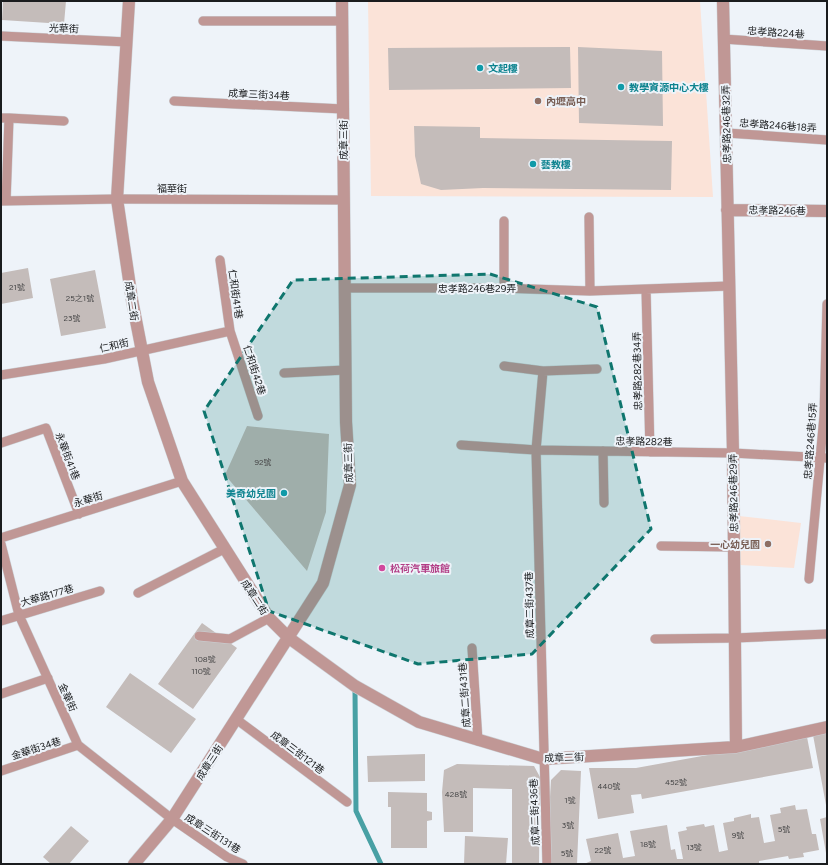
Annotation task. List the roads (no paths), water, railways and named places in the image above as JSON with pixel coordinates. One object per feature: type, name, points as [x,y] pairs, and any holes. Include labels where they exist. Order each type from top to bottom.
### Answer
[{"type":"street","name":"成章二街","points":[[129,1],[117,199],[141,350],[148,382],[182,481],[268,618],[289,638],[355,686],[419,722],[478,741],[543,759],[736,747],[827,727]]},
{"type":"street","name":"成章三街","points":[[134,864],[172,819],[323,583],[350,485],[344,288],[342,1]]},
{"type":"street","name":"忠孝路246巷32弄","points":[[723,1],[727,132],[727,210]]},
{"type":"street","name":"忠孝路246巷","points":[[727,210],[827,211]]},
{"type":"street","name":"忠孝路246巷29弄","points":[[727,210],[733,453],[736,747]]},
{"type":"lane","points":[[203,21],[343,21]]},
{"type":"lane","name":"光華街","points":[[1,36],[126,42]]},
{"type":"lane","name":"忠孝路224巷","points":[[723,39],[827,46]]},
{"type":"lane","name":"成章三街34巷","points":[[174,101],[343,109]]},
{"type":"lane","points":[[4,201],[5,118],[64,121]]},
{"type":"lane","name":"忠孝路246巷18弄","points":[[727,132],[827,140]]},
{"type":"lane","name":"福華街","points":[[4,201],[117,199],[343,200]]},
{"type":"lane","points":[[589,217],[590,292]]},
{"type":"lane","points":[[504,221],[504,288]]},
{"type":"lane","name":"仁和街41巷","points":[[220,260],[230,331]]},
{"type":"lane","name":"忠孝路246巷29弄","points":[[344,288],[504,288],[590,292],[729,286]]},
{"type":"lane","name":"忠孝路282巷34弄","points":[[646,289],[650,452]]},
{"type":"lane","name":"忠孝路246巷15弄","points":[[809,579],[823,458],[827,304]]},
{"type":"lane","name":"仁和街","points":[[1,375],[104,359],[230,331]]},
{"type":"lane","name":"仁和街42巷","points":[[230,331],[258,416]]},
{"type":"lane","points":[[504,366],[543,371],[597,370]]},
{"type":"lane","points":[[284,373],[346,370]]},
{"type":"lane","name":"成章二街437巷","points":[[543,371],[536,450],[543,759]]},
{"type":"lane","name":"永華街41巷","points":[[1,443],[46,428],[79,514]]},
{"type":"lane","name":"忠孝路282巷","points":[[461,445],[536,450],[733,453],[823,458]]},
{"type":"lane","points":[[603,451],[604,502]]},
{"type":"lane","name":"永華街","points":[[1,538],[182,481]]},
{"type":"lane","name":"金華街","points":[[1,544],[19,615],[78,746],[172,819]]},
{"type":"lane","points":[[661,546],[734,547]]},
{"type":"lane","points":[[138,593],[224,549]]},
{"type":"lane","name":"大華路177巷","points":[[1,620],[100,591]]},
{"type":"lane","points":[[199,636],[230,640],[268,618]]},
{"type":"lane","points":[[655,639],[735,638],[827,634]]},
{"type":"lane","name":"成章二街431巷","points":[[472,648],[478,741]]},
{"type":"lane","points":[[1,694],[48,678]]},
{"type":"lane","name":"成章三街121巷","points":[[236,719],[346,802]]},
{"type":"lane","name":"金華街34巷","points":[[1,771],[78,746]]},
{"type":"lane","name":"成章二街436巷","points":[[543,759],[546,864]]},
{"type":"lane","name":"成章三街131巷","points":[[172,819],[225,861],[243,864]]},
{"type":"waterway","points":[[355,690],[356,811],[381,864]]},
{"type":"place","name":"文起樓","points":[[480,68]]},
{"type":"place","name":"教學資源中心大樓","points":[[621,87]]},
{"type":"place","name":"內壢高中","points":[[538,101]]},
{"type":"place","name":"藝教樓","points":[[533,164]]},
{"type":"place","name":"美奇幼兒園","points":[[284,493]]},
{"type":"place","name":"一心幼兒園","points":[[768,544]]},
{"type":"place","name":"松荷汽車旅館","points":[[382,568]]}]
